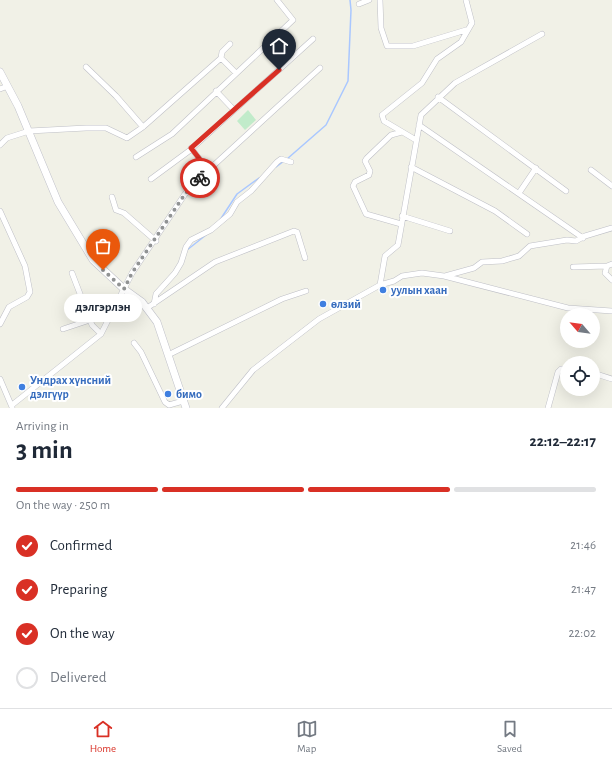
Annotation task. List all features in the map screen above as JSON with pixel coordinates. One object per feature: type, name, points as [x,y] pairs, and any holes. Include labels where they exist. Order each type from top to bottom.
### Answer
[{"type":"main road","points":[[0,72],[29,131],[58,202],[93,260],[124,289],[142,302],[157,322],[185,405]]},
{"type":"street","points":[[136,157],[172,134],[293,20],[277,0]]},
{"type":"street","points":[[359,4],[369,0]]},
{"type":"street","points":[[380,0],[381,28],[387,46],[413,46],[466,30]]},
{"type":"street","points":[[416,140],[384,121],[382,115],[422,82],[437,59],[461,42],[472,20],[466,0]]},
{"type":"street","points":[[380,285],[385,256],[398,244],[420,115],[455,83],[542,34]]},
{"type":"street","points":[[151,179],[191,148],[313,39]]},
{"type":"street","points":[[0,145],[7,138],[29,131],[102,127],[126,138],[143,127],[221,58],[222,52],[230,44]]},
{"type":"street","points":[[221,58],[236,73]]},
{"type":"street","points":[[86,67],[116,96],[143,127]]},
{"type":"street","points":[[0,379],[12,407],[101,334],[132,273],[156,241],[185,194],[320,68]]},
{"type":"street","points":[[0,89],[8,86]]},
{"type":"street","points":[[216,91],[234,110]]},
{"type":"street","points":[[438,97],[566,191]]},
{"type":"street","points":[[419,125],[583,238]]},
{"type":"street","points":[[401,224],[366,214],[353,186],[355,182],[369,175],[370,171],[365,161],[367,158],[391,135],[402,132]]},
{"type":"street","points":[[191,148],[209,171]]},
{"type":"street","points":[[154,304],[156,294],[175,273],[181,263],[186,247],[191,240],[211,230],[230,214],[237,202],[251,191],[274,164],[286,161]]},
{"type":"street","points":[[411,167],[495,211],[527,234]]},
{"type":"street","points":[[519,193],[536,168]]},
{"type":"street","points":[[591,170],[612,186]]},
{"type":"street","points":[[112,197],[116,210],[124,213],[156,241]]},
{"type":"street","points":[[0,211],[25,266],[30,292],[27,297],[9,307],[0,324]]},
{"type":"street","points":[[402,216],[450,231]]},
{"type":"street","points":[[444,276],[474,268],[482,262],[502,261],[519,256],[530,246],[567,240],[576,242],[612,228]]},
{"type":"street","points":[[147,308],[215,262],[281,234],[296,231],[305,258]]},
{"type":"street","points":[[573,267],[610,265]]},
{"type":"street","points":[[610,265],[605,273],[612,280]]},
{"type":"street","points":[[72,273],[90,320],[101,334]]},
{"type":"street","points":[[222,408],[253,370],[319,319],[380,285],[394,281],[402,276],[422,273],[444,276],[568,308],[612,311]]},
{"type":"street","points":[[168,355],[282,298],[306,291]]},
{"type":"street","points":[[63,329],[90,320]]},
{"type":"street","points":[[134,343],[141,352],[165,402],[169,404],[185,405]]},
{"type":"street","points":[[548,408],[558,372],[560,370]]},
{"type":"street","points":[[600,375],[612,379]]},
{"type":"green space","points":[[248,110],[256,120],[245,130],[237,121]]},
{"type":"waterway","points":[[287,159],[326,125],[348,81],[351,10],[350,0]]},
{"type":"waterway","points":[[276,167],[284,161]]},
{"type":"waterway","points":[[220,220],[237,194],[259,178]]},
{"type":"waterway","points":[[187,250],[206,235]]},
{"type":"way so far","points":[[103,270],[124,289],[130,280],[129,278],[132,273],[138,268],[185,194],[200,178]]},
{"type":"place","name":"дэлгэрлэн","points":[[103,270]]},
{"type":"place","name":"уулын хаан","points":[[383,290]]},
{"type":"place","name":"өлзий","points":[[323,304]]},
{"type":"place","name":"Ундрах хүнсний дэлгүүр","points":[[22,387]]},
{"type":"place","name":"бимо","points":[[168,394]]},
{"type":"route","points":[[200,178],[209,171],[191,148],[279,70]]}]
